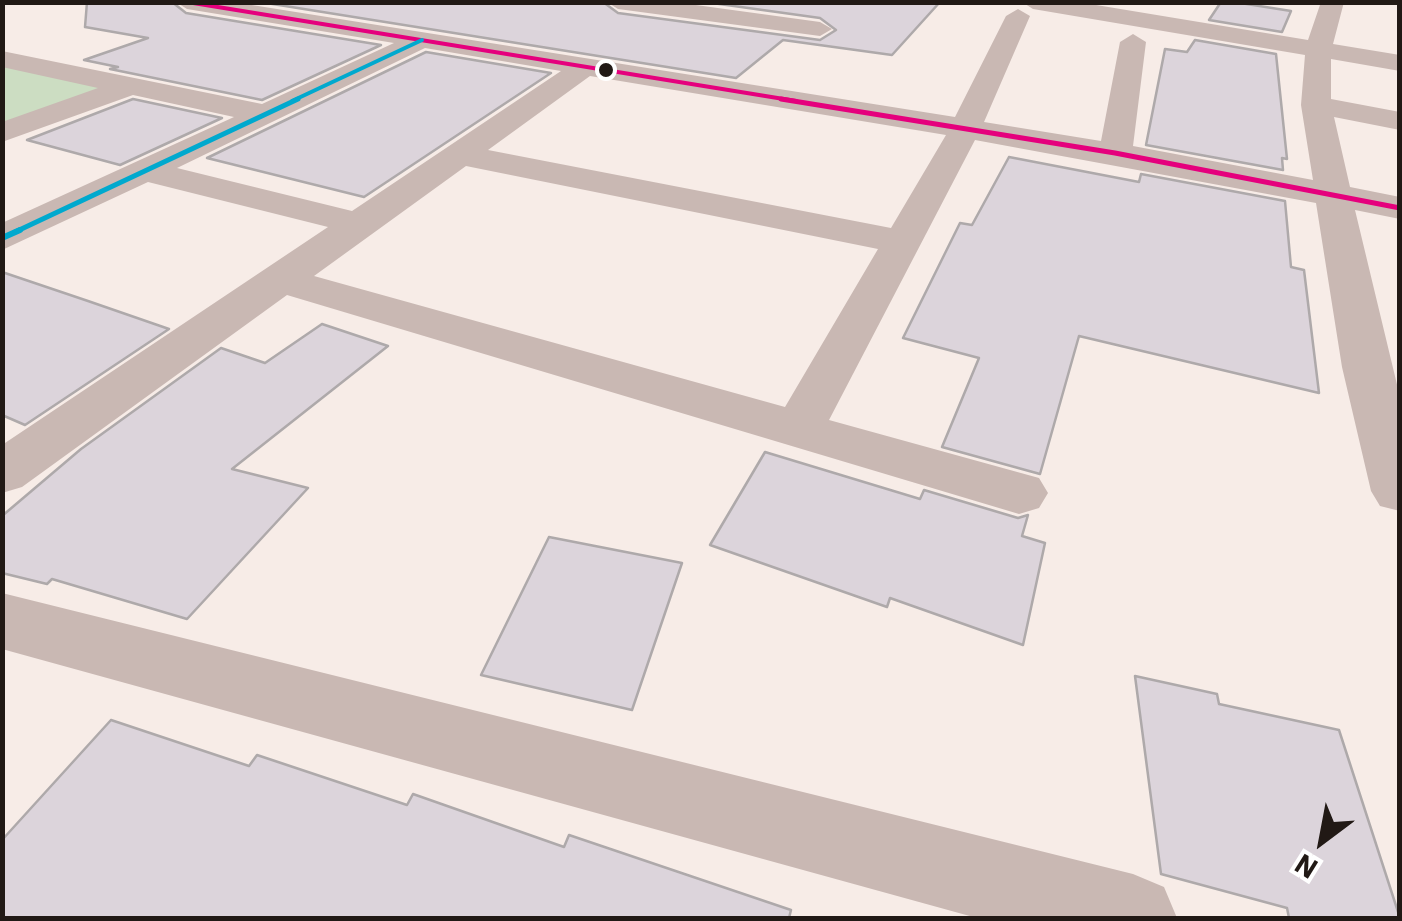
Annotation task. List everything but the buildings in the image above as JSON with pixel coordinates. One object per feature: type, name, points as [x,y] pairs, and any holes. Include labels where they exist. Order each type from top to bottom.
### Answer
[{"type":"street","points":[[187,2],[1115,153],[1400,208]]},
{"type":"street","points":[[305,22],[353,2]]},
{"type":"street","points":[[618,2],[827,22],[748,93]]},
{"type":"street","points":[[1334,2],[1318,50],[1316,105],[1383,372],[1398,480]]},
{"type":"street","points":[[797,431],[965,129],[1026,9],[1151,22],[1400,63]]},
{"type":"street","points":[[1115,153],[1151,22]]},
{"type":"street","points":[[2,238],[422,40]]},
{"type":"street","points":[[2,59],[264,114]]},
{"type":"street","points":[[2,473],[585,68]]},
{"type":"street","points":[[2,133],[130,86]]},
{"type":"street","points":[[1316,105],[1400,121]]},
{"type":"street","points":[[462,155],[902,242]]},
{"type":"street","points":[[144,171],[360,224]]},
{"type":"street","points":[[278,280],[1018,493]]},
{"type":"street","points":[[2,621],[1133,918]]},
{"type":"green space","points":[[3,59],[130,86],[3,133]]},
{"type":"transit line","points":[[187,2],[1115,153],[1400,208]]},
{"type":"transit line","points":[[2,238],[422,40]]}]
